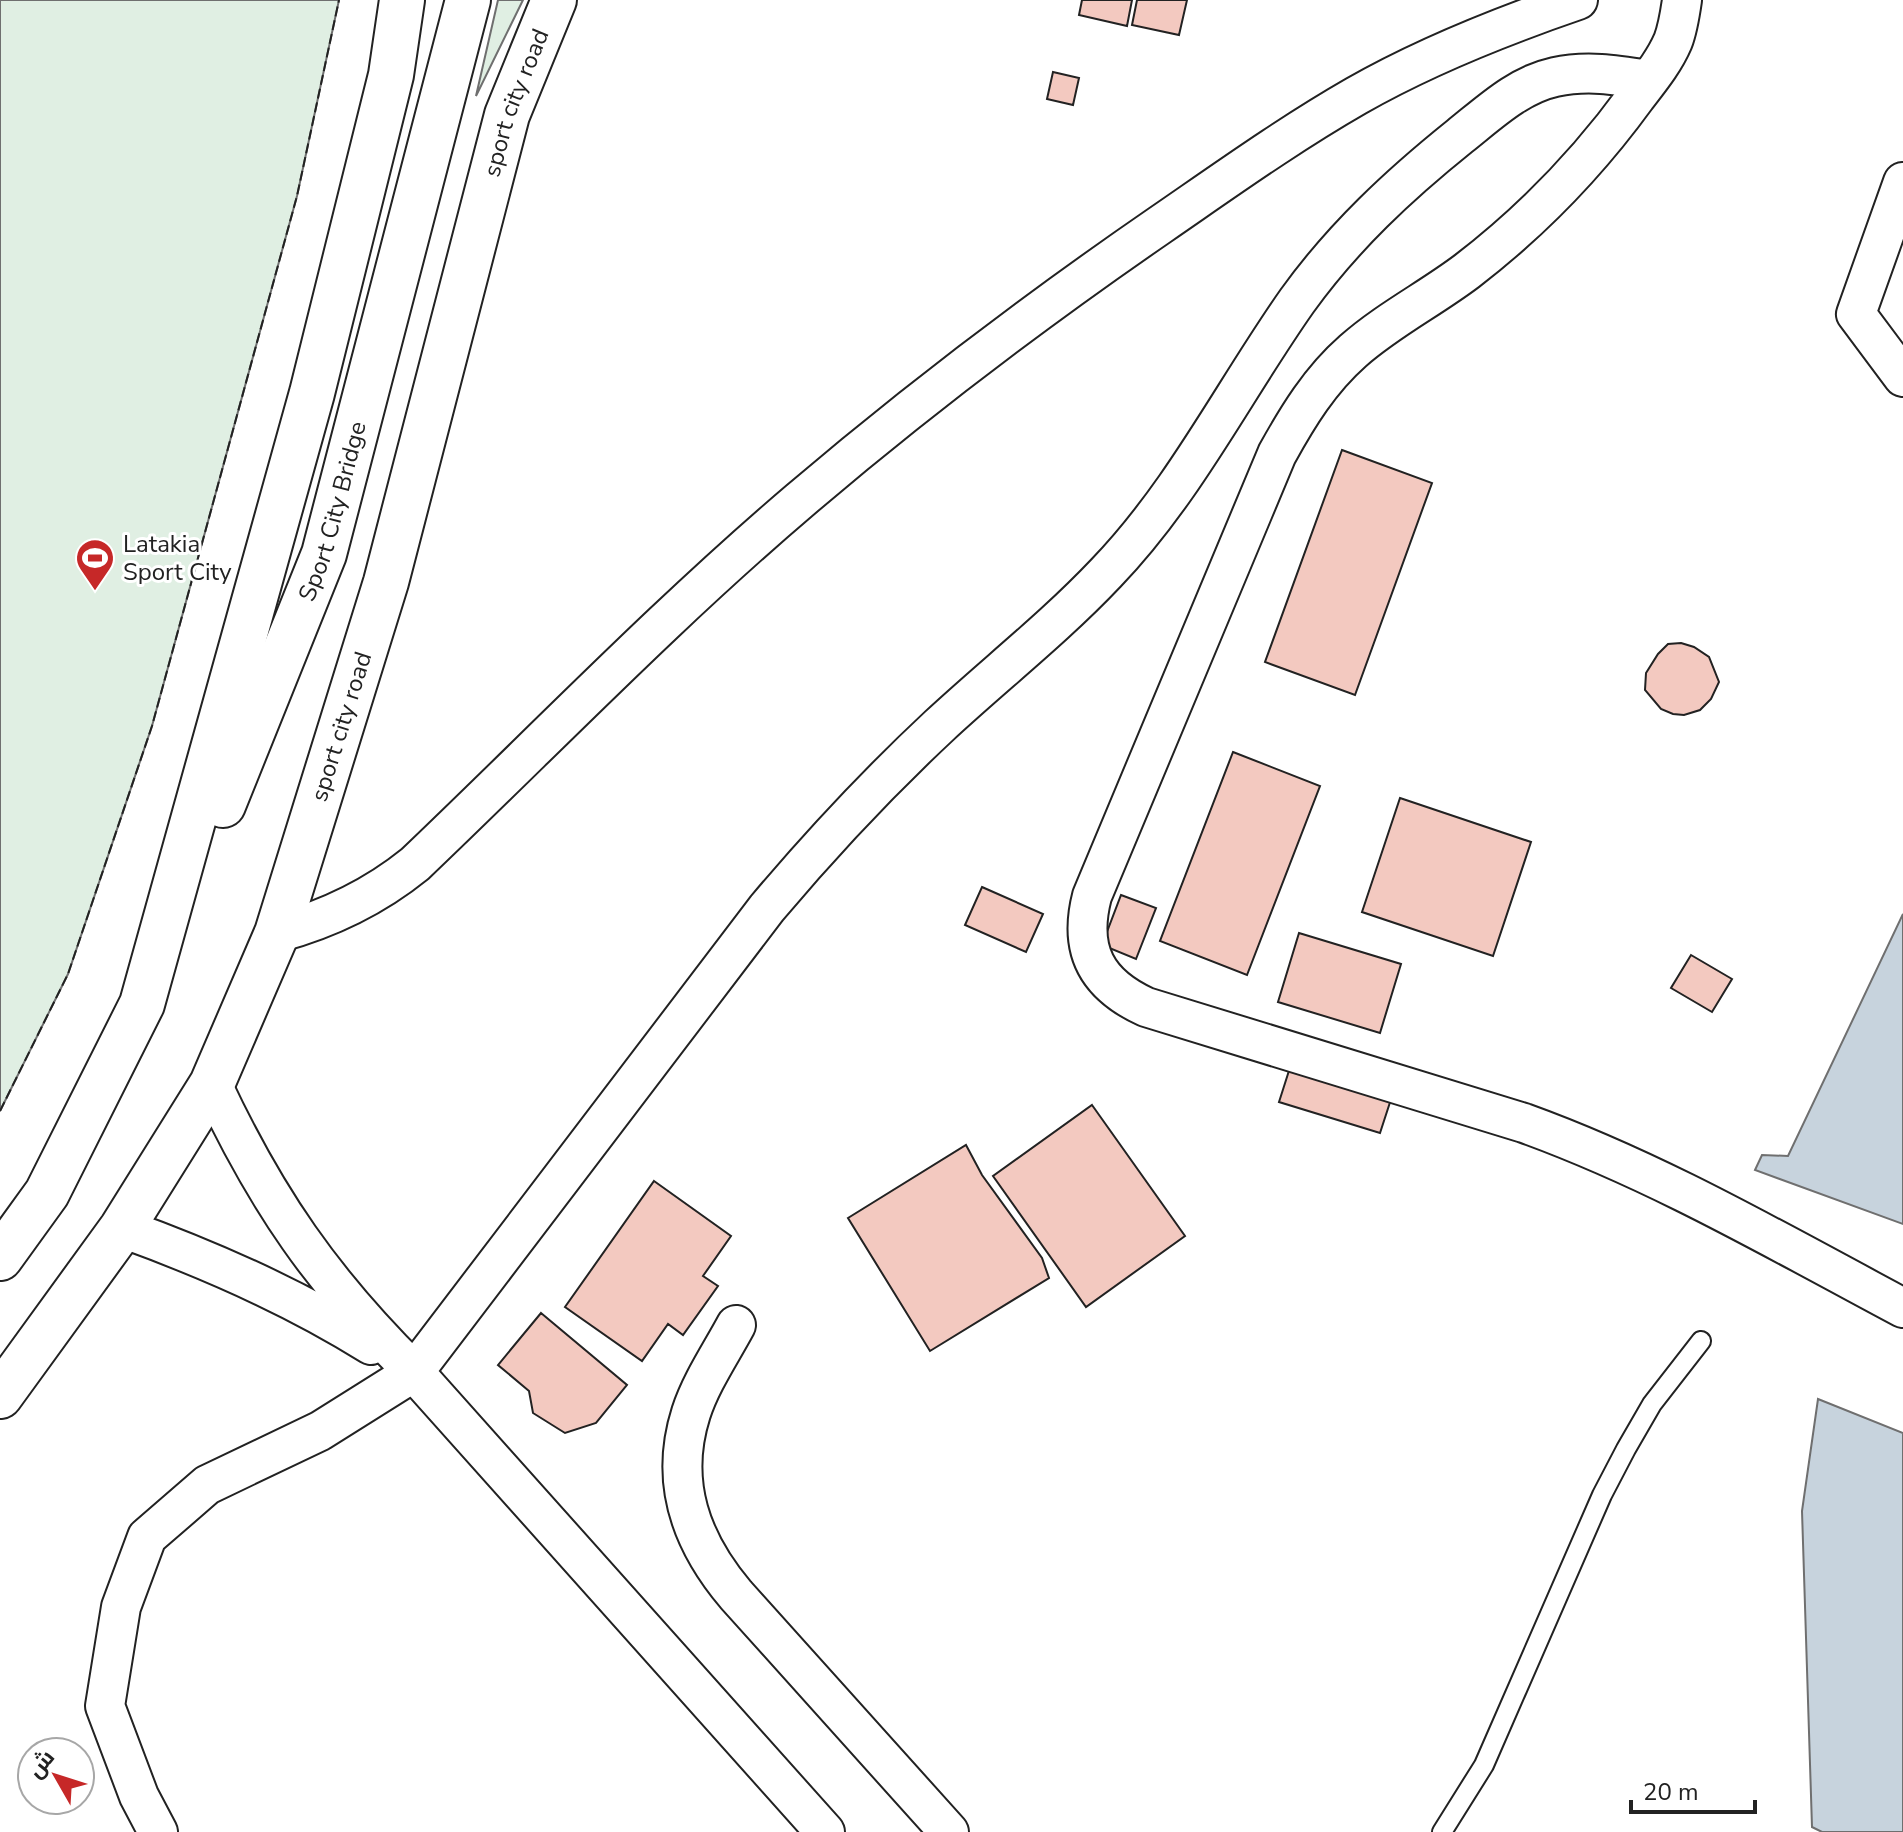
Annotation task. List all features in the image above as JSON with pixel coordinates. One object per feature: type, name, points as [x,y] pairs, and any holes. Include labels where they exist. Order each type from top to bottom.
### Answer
[{"type":"main road","points":[[0,1258],[47,1193],[142,1004],[312,393],[391,75],[402,0]]},
{"type":"main road","name":"Sport City Bridge","points":[[142,1004],[324,554],[468,0]]},
{"type":"main road","name":"sport city road","points":[[0,1396],[122,1228],[212,1084],[277,933],[386,582],[507,115],[554,0]]},
{"type":"street","points":[[277,933],[307,925],[364,900],[415,864],[700,590],[797,503],[987,349],[1103,264],[1283,141],[1358,95],[1437,54],[1518,20],[1578,0]]},
{"type":"street","points":[[1682,0],[1673,41],[1649,80],[1592,154],[1507,239],[1352,352],[1323,383],[1298,417],[1277,454],[1092,896],[1086,918],[1087,941],[1094,964],[1107,983],[1125,997],[1146,1007],[1571,1140],[1664,1182],[1903,1308]]},
{"type":"street","points":[[158,1832],[139,1796],[105,1706],[121,1607],[147,1537],[207,1485],[320,1431],[414,1372],[757,920],[821,844],[938,726],[1072,607],[1139,536],[1197,458],[1298,300],[1335,253],[1377,208],[1507,99],[1530,86],[1554,77],[1580,74],[1605,73],[1649,80]]},
{"type":"street","points":[[1903,182],[1856,314],[1903,377]]},
{"type":"street","points":[[212,1084],[237,1138],[298,1239],[372,1331],[414,1372],[825,1832]]},
{"type":"street","points":[[122,1228],[184,1250],[290,1299],[414,1372]]},
{"type":"street","points":[[736,1325],[691,1412],[684,1444],[686,1499],[698,1541],[715,1570],[949,1832]]},
{"type":"lane","points":[[1442,1832],[1484,1765],[1602,1495],[1626,1449],[1652,1404],[1701,1341]]},
{"type":"green space","name":"Latakia Sport City","points":[[0,0],[339,0],[297,196],[152,726],[68,974],[0,1111]]},
{"type":"green space","points":[[498,0],[523,0],[476,96]]},
{"type":"shaded area","points":[[1903,914],[1903,1224],[1755,1170],[1762,1155],[1788,1156]]},
{"type":"shaded area","points":[[1818,1399],[1903,1433],[1903,1832],[1822,1832],[1812,1827],[1802,1511]]},
{"type":"building","points":[[1082,0],[1132,0],[1127,26],[1079,15]]},
{"type":"building","points":[[1137,0],[1187,0],[1179,35],[1132,25]]},
{"type":"building","points":[[1053,72],[1079,78],[1073,105],[1047,99]]},
{"type":"building","points":[[1342,450],[1432,483],[1355,695],[1265,662]]},
{"type":"building","points":[[1681,643],[1709,657],[1719,682],[1711,699],[1700,710],[1684,715],[1661,709],[1645,690],[1646,673],[1658,654],[1668,644]]},
{"type":"building","points":[[1233,752],[1320,786],[1247,975],[1160,941]]},
{"type":"building","points":[[1400,798],[1531,842],[1493,956],[1362,912]]},
{"type":"building","points":[[982,887],[1043,914],[1026,952],[965,925]]},
{"type":"building","points":[[1121,895],[1156,908],[1136,959],[1102,945]]},
{"type":"building","points":[[1299,933],[1401,964],[1380,1033],[1278,1002]]},
{"type":"building","points":[[1691,955],[1732,979],[1712,1012],[1671,988]]},
{"type":"building","points":[[1294,1055],[1395,1087],[1380,1133],[1279,1102]]},
{"type":"building","points":[[1092,1105],[1185,1236],[1086,1307],[993,1176]]},
{"type":"building","points":[[966,1145],[982,1175],[1042,1258],[1049,1278],[930,1351],[848,1218]]},
{"type":"building","points":[[654,1181],[731,1236],[703,1276],[718,1286],[683,1335],[668,1324],[642,1361],[565,1307]]},
{"type":"building","points":[[541,1313],[627,1385],[596,1423],[565,1433],[533,1413],[529,1391],[498,1365]]},
{"type":"fence","points":[[0,1111],[68,974],[152,726],[297,196],[339,0]]},
{"type":"place","name":"Latakia Sport City","points":[[95,592]]}]
